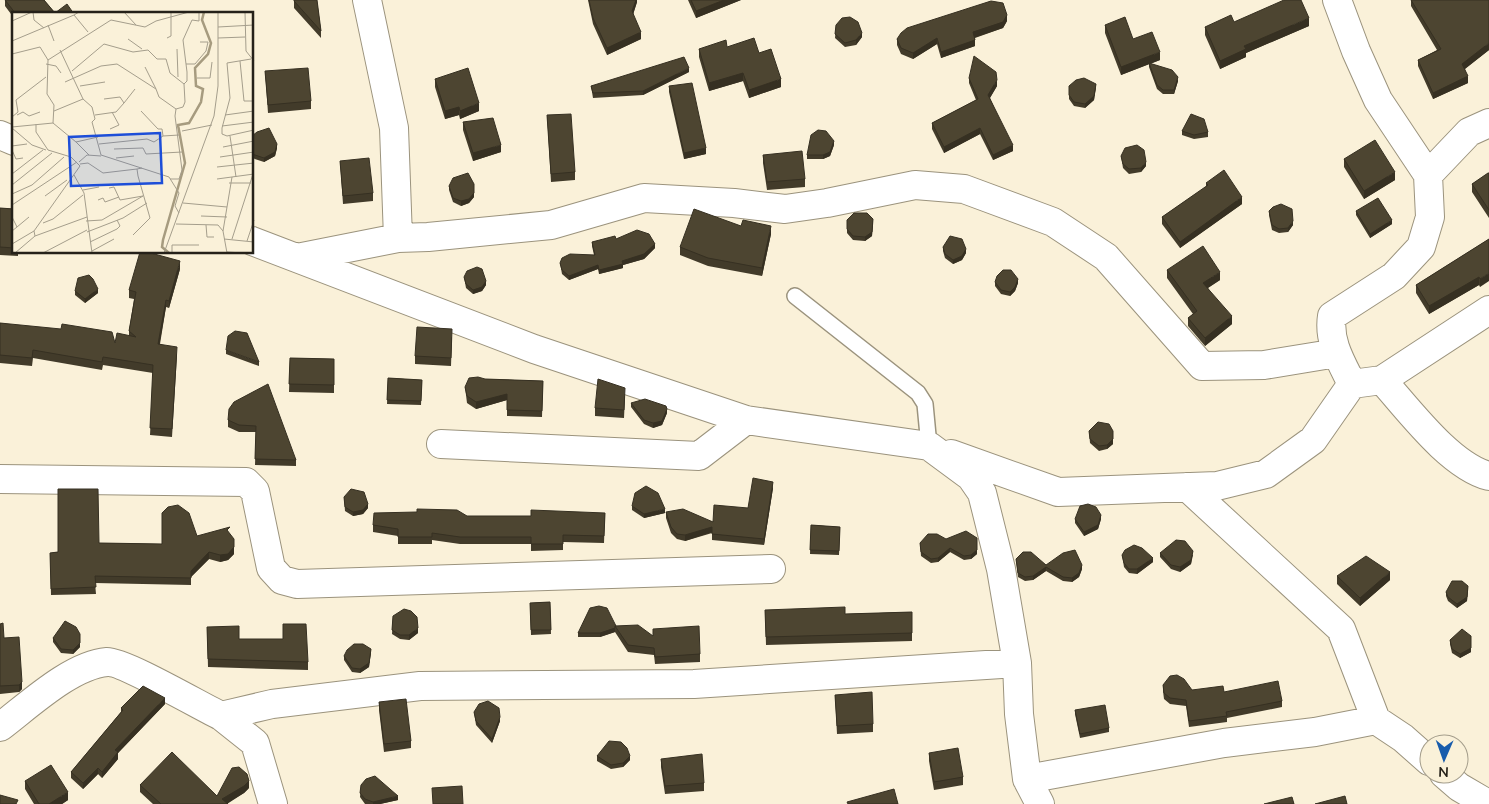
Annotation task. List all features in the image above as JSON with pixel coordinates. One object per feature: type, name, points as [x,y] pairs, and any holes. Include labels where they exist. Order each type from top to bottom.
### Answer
[{"type":"street","points":[[367,0],[394,128],[398,238]]},
{"type":"street","points":[[1337,0],[1356,51],[1378,100],[1428,175],[1430,217],[1421,247],[1394,276],[1332,316],[1330,331],[1337,352],[1352,384]]},
{"type":"street","points":[[1428,175],[1469,132],[1489,123]]},
{"type":"street","points":[[0,135],[12,140]]},
{"type":"street","points":[[297,258],[398,238],[428,237],[551,225],[644,198],[734,203],[786,209],[827,203],[915,185],[964,189],[1053,222],[1106,257],[1202,366],[1264,365],[1337,352]]},
{"type":"street","points":[[254,242],[534,349],[746,420],[929,446],[1058,492],[1217,486],[1266,474],[1313,440],[1352,384],[1382,380],[1489,310]]},
{"type":"street","points":[[1382,380],[1432,437],[1475,472],[1489,476]]},
{"type":"street","points":[[441,444],[699,456],[746,420]]},
{"type":"street","points":[[929,446],[971,477],[982,493],[1001,569],[1017,663],[1019,714],[1027,779],[1040,804]]},
{"type":"street","points":[[0,479],[246,482],[255,491],[271,568],[282,580],[297,584],[771,569]]},
{"type":"street","points":[[1187,488],[1341,630],[1376,720],[1419,752]]},
{"type":"street","points":[[0,727],[76,672],[108,662],[136,672],[221,716],[254,744],[273,804]]},
{"type":"street","points":[[221,716],[272,704],[420,686],[694,684],[1017,663]]},
{"type":"street","points":[[1027,779],[1224,743],[1315,732],[1376,720]]},
{"type":"street","points":[[1456,784],[1488,804]]},
{"type":"lane","points":[[795,296],[918,393],[925,404],[929,446]]},
{"type":"building","points":[[5,0],[44,0],[54,12],[14,12]]},
{"type":"building","points":[[317,0],[321,31],[294,1]]},
{"type":"building","points":[[589,0],[636,0],[632,11],[641,32],[607,48],[593,18]]},
{"type":"building","points":[[691,0],[724,0],[696,11]]},
{"type":"building","points":[[1284,0],[1301,0],[1309,18],[1244,46],[1246,49],[1220,61],[1205,27],[1231,15],[1234,22]]},
{"type":"building","points":[[1411,0],[1489,0],[1489,43],[1462,64],[1468,76],[1433,93],[1418,60],[1441,49]]},
{"type":"building","points":[[991,1],[1003,3],[1007,15],[1003,22],[973,32],[975,40],[941,52],[937,38],[913,53],[901,48],[897,39],[907,28]]},
{"type":"building","points":[[67,4],[73,12],[56,12]]},
{"type":"building","points":[[850,17],[858,22],[862,33],[856,40],[845,43],[835,34],[836,25],[842,18]]},
{"type":"building","points":[[1125,17],[1133,39],[1152,32],[1160,52],[1121,67],[1105,25]]},
{"type":"building","points":[[754,38],[759,53],[771,49],[781,79],[749,90],[743,73],[709,83],[699,49],[726,40],[727,47]]},
{"type":"building","points":[[974,56],[996,72],[997,80],[988,95],[1013,145],[993,155],[980,128],[944,147],[932,123],[978,99],[969,78]]},
{"type":"building","points":[[684,57],[689,68],[643,91],[593,93],[591,86]]},
{"type":"building","points":[[1149,63],[1172,70],[1178,77],[1174,90],[1163,90],[1157,85]]},
{"type":"building","points":[[308,68],[311,101],[268,105],[265,71]]},
{"type":"building","points":[[468,68],[479,103],[460,111],[459,107],[445,111],[435,79]]},
{"type":"building","points":[[1084,78],[1096,84],[1094,96],[1085,104],[1074,102],[1069,95],[1069,86],[1076,80]]},
{"type":"building","points":[[692,83],[706,148],[684,153],[669,86]]},
{"type":"building","points":[[571,114],[575,172],[551,174],[547,115]]},
{"type":"building","points":[[1191,114],[1204,119],[1208,132],[1194,135],[1182,131]]},
{"type":"building","points":[[493,118],[501,145],[473,153],[463,122]]},
{"type":"building","points":[[269,128],[277,144],[275,152],[264,158],[254,155],[254,134]]},
{"type":"building","points":[[818,130],[826,131],[834,141],[830,152],[823,155],[807,155],[811,135]]},
{"type":"building","points":[[1375,140],[1395,172],[1364,191],[1344,159]]},
{"type":"building","points":[[1137,145],[1144,150],[1146,162],[1141,168],[1129,169],[1123,164],[1121,156],[1125,148]]},
{"type":"building","points":[[802,151],[805,179],[767,182],[763,155]]},
{"type":"building","points":[[369,158],[373,193],[343,196],[340,161]]},
{"type":"building","points":[[1224,170],[1242,197],[1180,242],[1162,217],[1208,185],[1206,183]]},
{"type":"building","points":[[468,173],[474,184],[474,193],[469,199],[461,201],[453,198],[449,186],[453,178]]},
{"type":"building","points":[[1489,173],[1489,210],[1472,184]]},
{"type":"building","points":[[1378,198],[1392,220],[1370,234],[1356,211]]},
{"type":"building","points":[[1281,204],[1292,209],[1293,221],[1288,228],[1279,229],[1272,225],[1269,211]]},
{"type":"building","points":[[0,208],[12,209],[12,248],[0,247]]},
{"type":"building","points":[[694,209],[741,226],[743,220],[771,226],[762,268],[708,258],[680,247]]},
{"type":"building","points":[[854,213],[867,213],[873,219],[872,232],[865,237],[853,236],[847,229],[847,220]]},
{"type":"building","points":[[637,230],[649,234],[655,244],[644,254],[622,261],[623,264],[599,270],[598,265],[569,276],[562,270],[560,263],[562,258],[570,254],[595,255],[592,242],[615,236],[616,239]]},
{"type":"building","points":[[950,236],[962,239],[966,249],[962,256],[953,260],[945,254],[943,247]]},
{"type":"building","points":[[1489,239],[1489,273],[1429,306],[1416,285]]},
{"type":"building","points":[[1203,246],[1220,272],[1203,283],[1232,316],[1205,338],[1188,318],[1197,311],[1167,270]]},
{"type":"building","points":[[139,254],[154,254],[180,261],[169,301],[166,300],[158,344],[177,347],[172,429],[150,428],[153,365],[103,357],[102,362],[33,350],[32,358],[0,355],[0,323],[61,329],[62,324],[112,332],[115,343],[117,333],[136,337],[129,331],[136,292],[129,290]]},
{"type":"building","points":[[477,267],[482,269],[486,281],[482,287],[473,290],[466,284],[464,277],[467,271]]},
{"type":"building","points":[[1003,270],[1011,270],[1018,279],[1015,287],[1010,292],[1001,290],[995,282],[997,276]]},
{"type":"building","points":[[89,275],[98,289],[85,299],[75,291],[78,278]]},
{"type":"building","points":[[417,327],[452,329],[451,358],[415,356]]},
{"type":"building","points":[[235,331],[247,333],[259,362],[226,350],[228,336]]},
{"type":"building","points":[[290,358],[334,359],[334,385],[289,384]]},
{"type":"building","points":[[478,377],[485,379],[543,381],[542,411],[507,410],[507,394],[476,402],[467,396],[465,387],[469,378]]},
{"type":"building","points":[[388,378],[422,380],[421,401],[387,400]]},
{"type":"building","points":[[598,379],[625,388],[624,410],[595,408]]},
{"type":"building","points":[[268,384],[296,460],[255,459],[256,426],[239,425],[228,420],[229,409],[234,402]]},
{"type":"building","points":[[645,399],[666,406],[667,409],[662,421],[653,423],[644,420],[631,403]]},
{"type":"building","points":[[1098,422],[1109,424],[1113,431],[1113,439],[1107,445],[1099,446],[1090,439],[1089,431]]},
{"type":"building","points":[[753,478],[773,482],[764,539],[712,534],[712,527],[685,535],[677,534],[671,527],[666,512],[683,509],[713,522],[714,505],[748,508]]},
{"type":"building","points":[[646,486],[658,493],[665,509],[644,514],[632,506],[635,493]]},
{"type":"building","points":[[58,489],[98,489],[99,543],[162,544],[162,513],[168,507],[178,505],[189,513],[197,536],[230,527],[227,530],[234,539],[234,547],[228,554],[220,555],[209,552],[191,571],[191,578],[95,576],[96,587],[51,589],[50,553],[58,552]]},
{"type":"building","points":[[351,489],[364,492],[368,504],[363,510],[353,512],[345,507],[344,497]]},
{"type":"building","points":[[1088,504],[1096,507],[1101,515],[1098,525],[1084,532],[1075,519],[1080,506]]},
{"type":"building","points":[[417,509],[457,510],[467,516],[531,516],[531,510],[605,513],[604,536],[563,535],[563,544],[531,544],[531,537],[460,537],[432,533],[432,537],[398,537],[398,529],[373,525],[374,513],[417,512]]},
{"type":"building","points":[[811,525],[840,527],[839,551],[810,550]]},
{"type":"building","points":[[966,531],[977,538],[977,550],[971,555],[964,556],[950,548],[938,558],[931,559],[921,552],[920,543],[928,534],[937,534],[946,539]]},
{"type":"building","points":[[1176,540],[1185,541],[1193,551],[1191,560],[1180,567],[1171,565],[1160,553]]},
{"type":"building","points":[[1134,545],[1142,548],[1153,558],[1137,569],[1129,569],[1124,563],[1122,555],[1125,550]]},
{"type":"building","points":[[1075,550],[1082,565],[1079,573],[1072,578],[1063,577],[1046,567],[1033,576],[1025,577],[1018,573],[1016,559],[1023,552],[1031,552],[1046,565],[1063,553]]},
{"type":"building","points":[[1366,556],[1390,572],[1360,598],[1337,576]]},
{"type":"building","points":[[1452,581],[1462,581],[1468,586],[1467,597],[1457,604],[1448,597],[1446,592]]},
{"type":"building","points":[[550,602],[551,630],[531,630],[530,603]]},
{"type":"building","points":[[599,606],[607,608],[616,626],[615,628],[600,633],[578,633],[590,608]]},
{"type":"building","points":[[845,607],[845,614],[912,612],[912,633],[766,637],[765,610]]},
{"type":"building","points":[[404,609],[411,611],[417,617],[418,628],[409,635],[400,635],[392,630],[393,616]]},
{"type":"building","points":[[65,621],[76,627],[80,634],[80,643],[73,650],[61,649],[53,638]]},
{"type":"building","points":[[3,623],[4,638],[19,637],[22,682],[19,685],[0,686],[0,624]]},
{"type":"building","points":[[283,624],[306,624],[308,662],[208,659],[207,627],[239,626],[239,639],[283,639]]},
{"type":"building","points":[[638,625],[653,636],[653,629],[699,626],[700,654],[655,657],[654,648],[628,645],[615,626]]},
{"type":"building","points":[[1462,629],[1471,636],[1471,648],[1460,654],[1452,649],[1450,640]]},
{"type":"building","points":[[354,644],[363,644],[371,649],[369,663],[360,669],[352,668],[344,656],[347,650]]},
{"type":"building","points":[[1177,675],[1184,679],[1192,690],[1223,686],[1224,692],[1278,681],[1282,701],[1226,712],[1227,716],[1189,721],[1186,700],[1170,698],[1164,693],[1163,685],[1170,676]]},
{"type":"building","points":[[143,686],[165,698],[115,750],[118,752],[102,772],[98,768],[83,783],[71,772],[123,710],[121,708]]},
{"type":"building","points":[[872,692],[873,724],[837,726],[835,695]]},
{"type":"building","points":[[406,699],[411,741],[384,744],[379,702]]},
{"type":"building","points":[[488,701],[499,708],[500,717],[492,739],[476,721],[474,712],[479,704]]},
{"type":"building","points":[[1105,705],[1109,728],[1080,734],[1075,710]]},
{"type":"building","points":[[609,741],[621,742],[627,748],[630,756],[623,763],[611,765],[597,756]]},
{"type":"building","points":[[958,748],[963,777],[934,782],[929,753]]},
{"type":"building","points":[[172,752],[217,796],[232,768],[239,767],[247,774],[249,781],[222,799],[228,804],[161,804],[140,785]]},
{"type":"building","points":[[702,754],[704,783],[665,786],[661,759]]},
{"type":"building","points":[[51,765],[68,792],[49,804],[39,804],[25,781]]},
{"type":"building","points":[[375,776],[398,796],[373,802],[365,799],[360,793],[361,785],[366,779]]},
{"type":"building","points":[[462,786],[463,804],[433,804],[432,788]]},
{"type":"building","points":[[894,789],[898,804],[848,804],[847,802]]},
{"type":"building","points":[[0,795],[18,800],[16,804],[0,804]]},
{"type":"building","points":[[1345,796],[1347,804],[1315,804]]},
{"type":"building","points":[[1292,797],[1294,804],[1264,804]]}]
